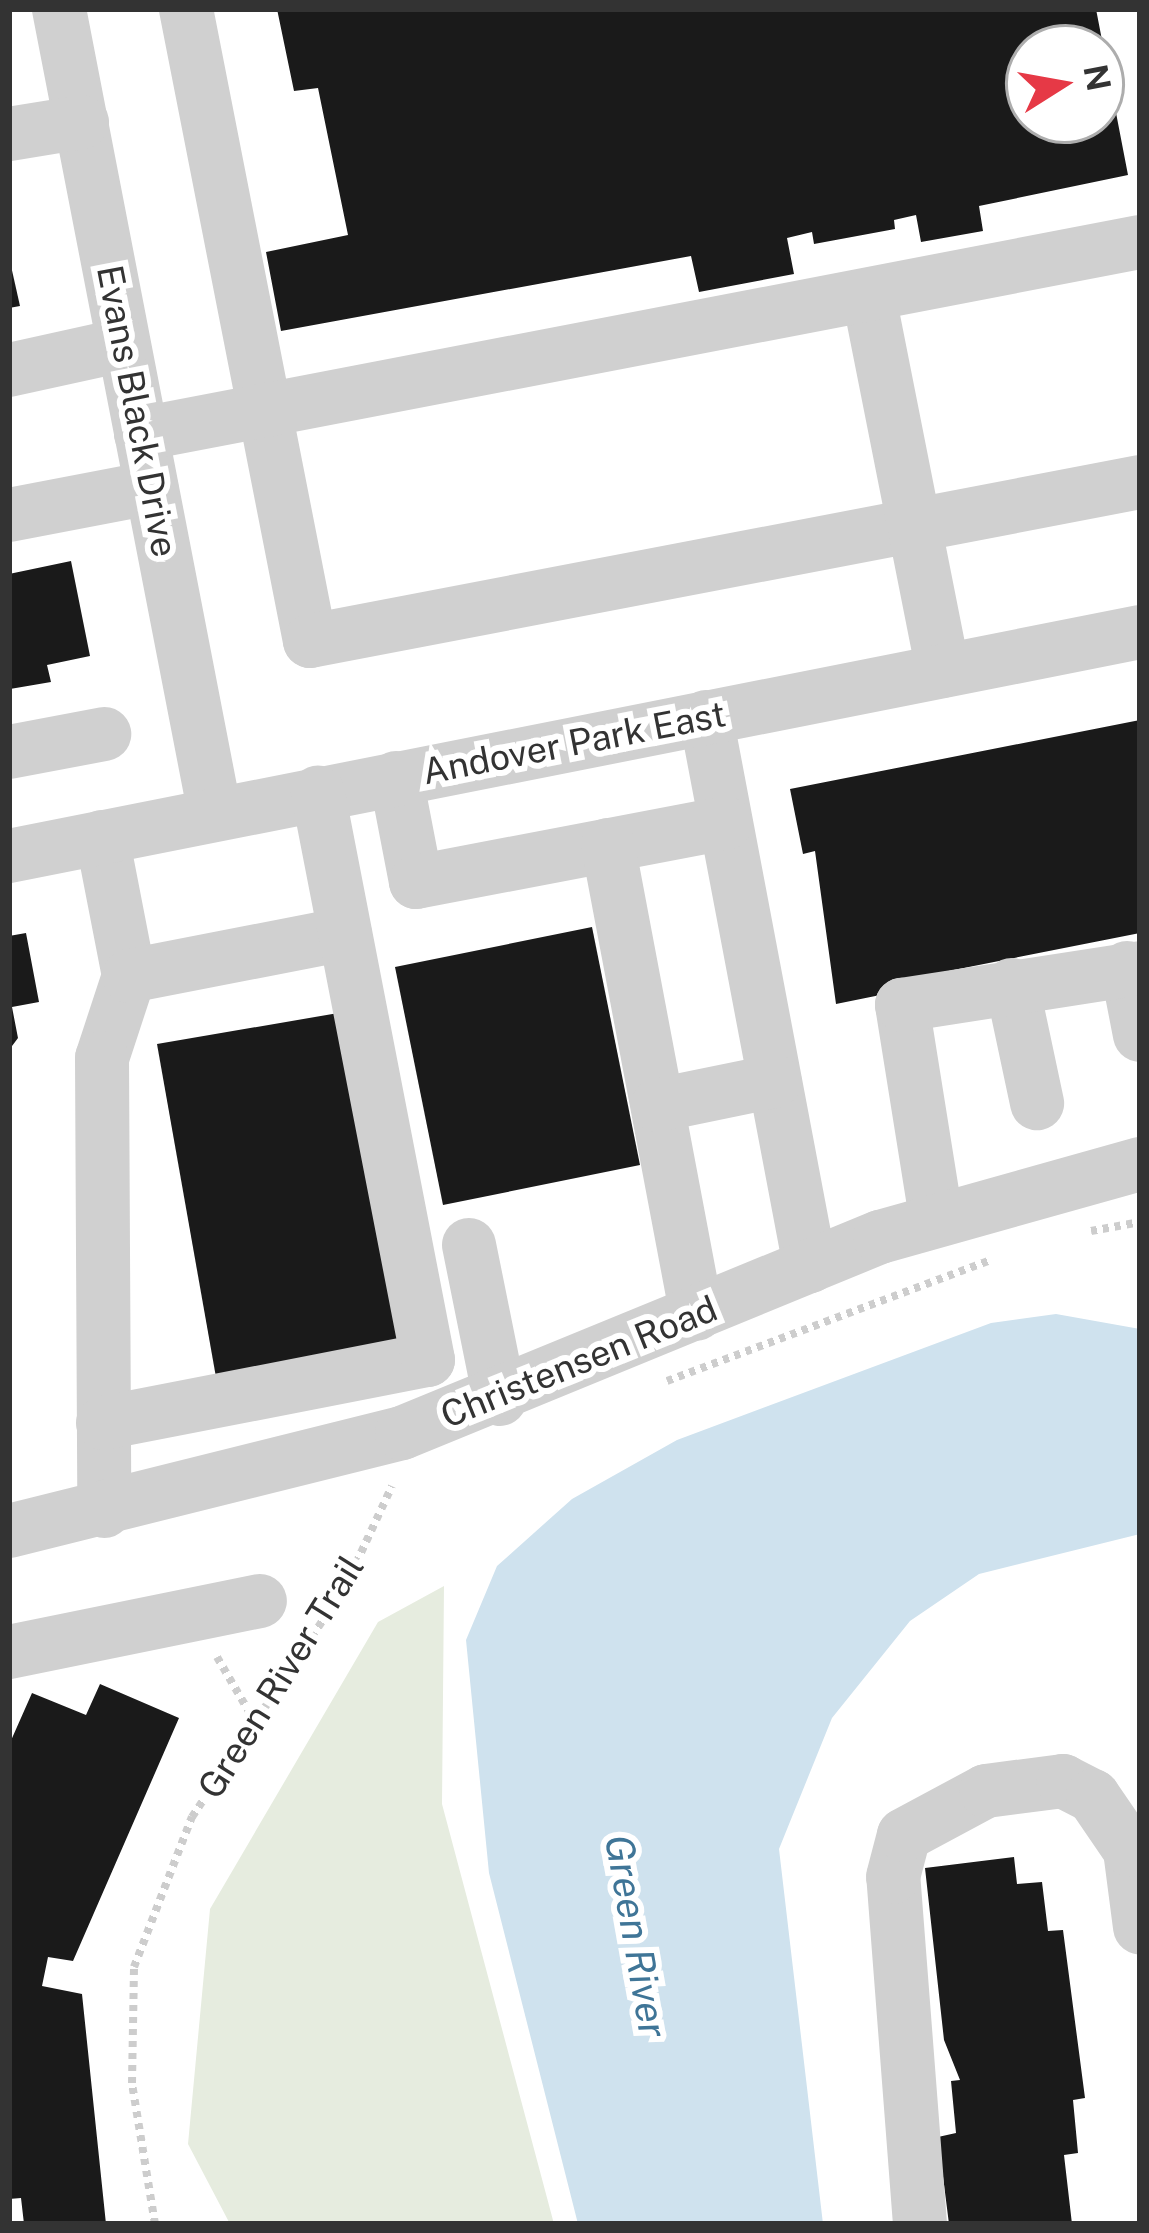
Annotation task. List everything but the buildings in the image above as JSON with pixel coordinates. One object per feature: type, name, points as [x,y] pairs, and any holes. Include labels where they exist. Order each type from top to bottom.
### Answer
[{"type":"street","name":"Evans Black Drive","points":[[59,9],[215,814]]},
{"type":"street","points":[[186,9],[310,641],[1140,482]]},
{"type":"street","points":[[9,134],[82,122]]},
{"type":"street","points":[[141,434],[1140,242]]},
{"type":"street","points":[[869,297],[943,670]]},
{"type":"street","points":[[9,370],[123,345]]},
{"type":"street","points":[[9,515],[151,488]]},
{"type":"street","name":"Andover Park East","points":[[9,856],[1140,632]]},
{"type":"street","points":[[706,717],[810,1266]]},
{"type":"street","points":[[9,752],[104,734]]},
{"type":"street","points":[[396,778],[416,882],[725,823]]},
{"type":"street","points":[[103,1423],[428,1360],[318,793]]},
{"type":"street","points":[[102,837],[130,976],[102,1058],[104,1511]]},
{"type":"street","points":[[608,845],[698,1314]]},
{"type":"street","points":[[130,976],[345,934]]},
{"type":"street","points":[[935,1217],[909,1075],[902,1005],[1133,968],[1140,1035]]},
{"type":"street","points":[[1012,985],[1037,1103]]},
{"type":"street","points":[[658,1105],[775,1081]]},
{"type":"street","name":"Christensen Road","points":[[9,1531],[104,1511],[500,1399],[935,1217],[1140,1164]]},
{"type":"street","points":[[469,1245],[500,1399]]},
{"type":"street","points":[[10,1645],[260,1601]]},
{"type":"street","points":[[920,2224],[893,1877],[904,1835],[986,1791],[1063,1781],[1094,1796],[1135,1850],[1140,1927]]},
{"type":"path","points":[[1070,1235],[1140,1222]]},
{"type":"path","points":[[642,1390],[1001,1256]]},
{"type":"path","name":"Green River Trail","points":[[155,2224],[132,2083],[134,1967],[192,1817],[346,1585],[395,1478]]},
{"type":"path","points":[[192,1615],[255,1722]]},
{"type":"shaded area","points":[[444,1586],[442,1804],[554,2224],[230,2224],[188,2144],[210,1909],[378,1622]]},
{"type":"water","name":"Green River","points":[[1056,1314],[1140,1329],[1140,1534],[979,1574],[910,1621],[832,1718],[779,1849],[823,2224],[578,2224],[489,1873],[466,1640],[497,1566],[572,1499],[677,1440],[991,1323]]}]
